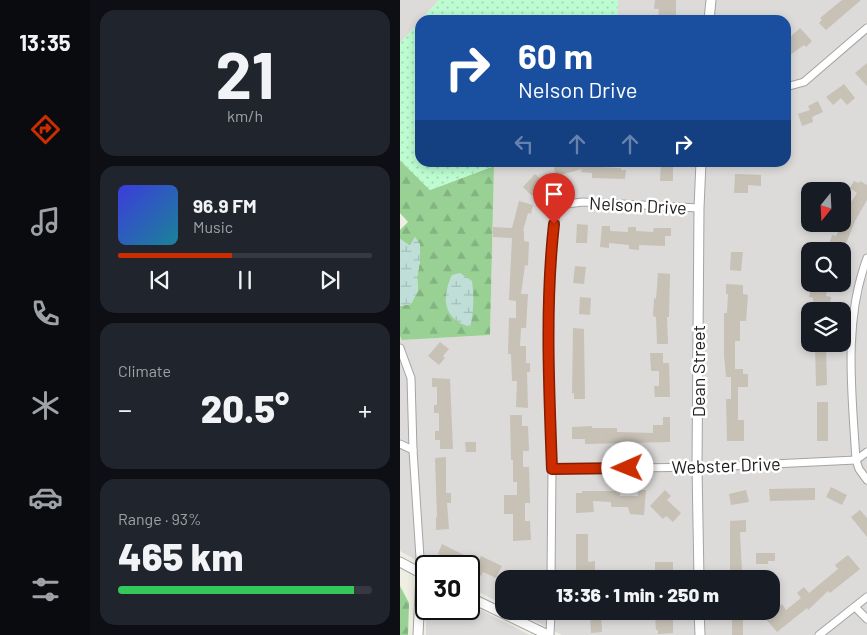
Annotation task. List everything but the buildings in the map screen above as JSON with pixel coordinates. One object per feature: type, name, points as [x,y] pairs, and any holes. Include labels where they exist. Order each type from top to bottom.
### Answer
[{"type":"street","points":[[710,15],[711,0]]},
{"type":"street","points":[[791,86],[804,82],[867,28]]},
{"type":"street","name":"Dean Street","points":[[699,570],[697,467],[701,167]]},
{"type":"street","name":"Nelson Drive","points":[[551,570],[550,286],[556,214],[566,204],[583,202],[699,208]]},
{"type":"street","points":[[867,258],[860,278],[854,312],[851,370],[856,460],[859,469],[867,480]]},
{"type":"street","points":[[400,348],[412,378],[413,450],[422,555]]},
{"type":"street","points":[[400,444],[413,450]]},
{"type":"street","points":[[856,460],[867,452]]},
{"type":"street","name":"Webster Drive","points":[[552,469],[697,467],[856,460]]},
{"type":"street","points":[[400,562],[415,570]]},
{"type":"street","points":[[819,635],[867,598]]},
{"type":"street","points":[[480,601],[549,635],[550,620]]},
{"type":"street","points":[[855,607],[867,619]]},
{"type":"street","points":[[418,635],[420,620]]},
{"type":"street","points":[[699,620],[700,635]]},
{"type":"shaded area","points":[[400,0],[439,0],[425,15],[415,15],[415,26],[400,43]]},
{"type":"shaded area","points":[[618,0],[867,0],[867,635],[562,635],[533,620],[780,620],[780,570],[495,570],[495,600],[480,593],[480,555],[415,555],[415,559],[400,551],[400,336],[402,340],[490,335],[494,167],[791,167],[791,15],[617,15]]},
{"type":"shaded area","points":[[480,610],[495,617],[495,620],[500,620],[530,635],[426,635],[426,620],[480,620]]},
{"type":"green space","points":[[439,0],[618,0],[617,15],[426,15]]},
{"type":"green space","points":[[415,26],[415,167],[491,167],[430,190],[400,160],[400,43]]},
{"type":"green space","points":[[400,160],[430,190],[494,167],[490,335],[402,340],[400,336],[400,306],[411,304],[418,290],[417,277],[420,261],[415,237],[410,246],[400,239],[400,230],[408,222],[400,213]]},
{"type":"green space","points":[[415,237],[420,244],[420,261],[417,277],[418,290],[411,304],[400,306],[400,239],[410,246]]},
{"type":"green space","points":[[460,273],[472,281],[473,304],[470,327],[454,319],[447,307],[446,292],[452,275]]},
{"type":"green space","points":[[400,586],[409,603],[408,635],[400,635]]},
{"type":"route","points":[[554,224],[550,286],[549,376],[552,469],[628,468]]}]
